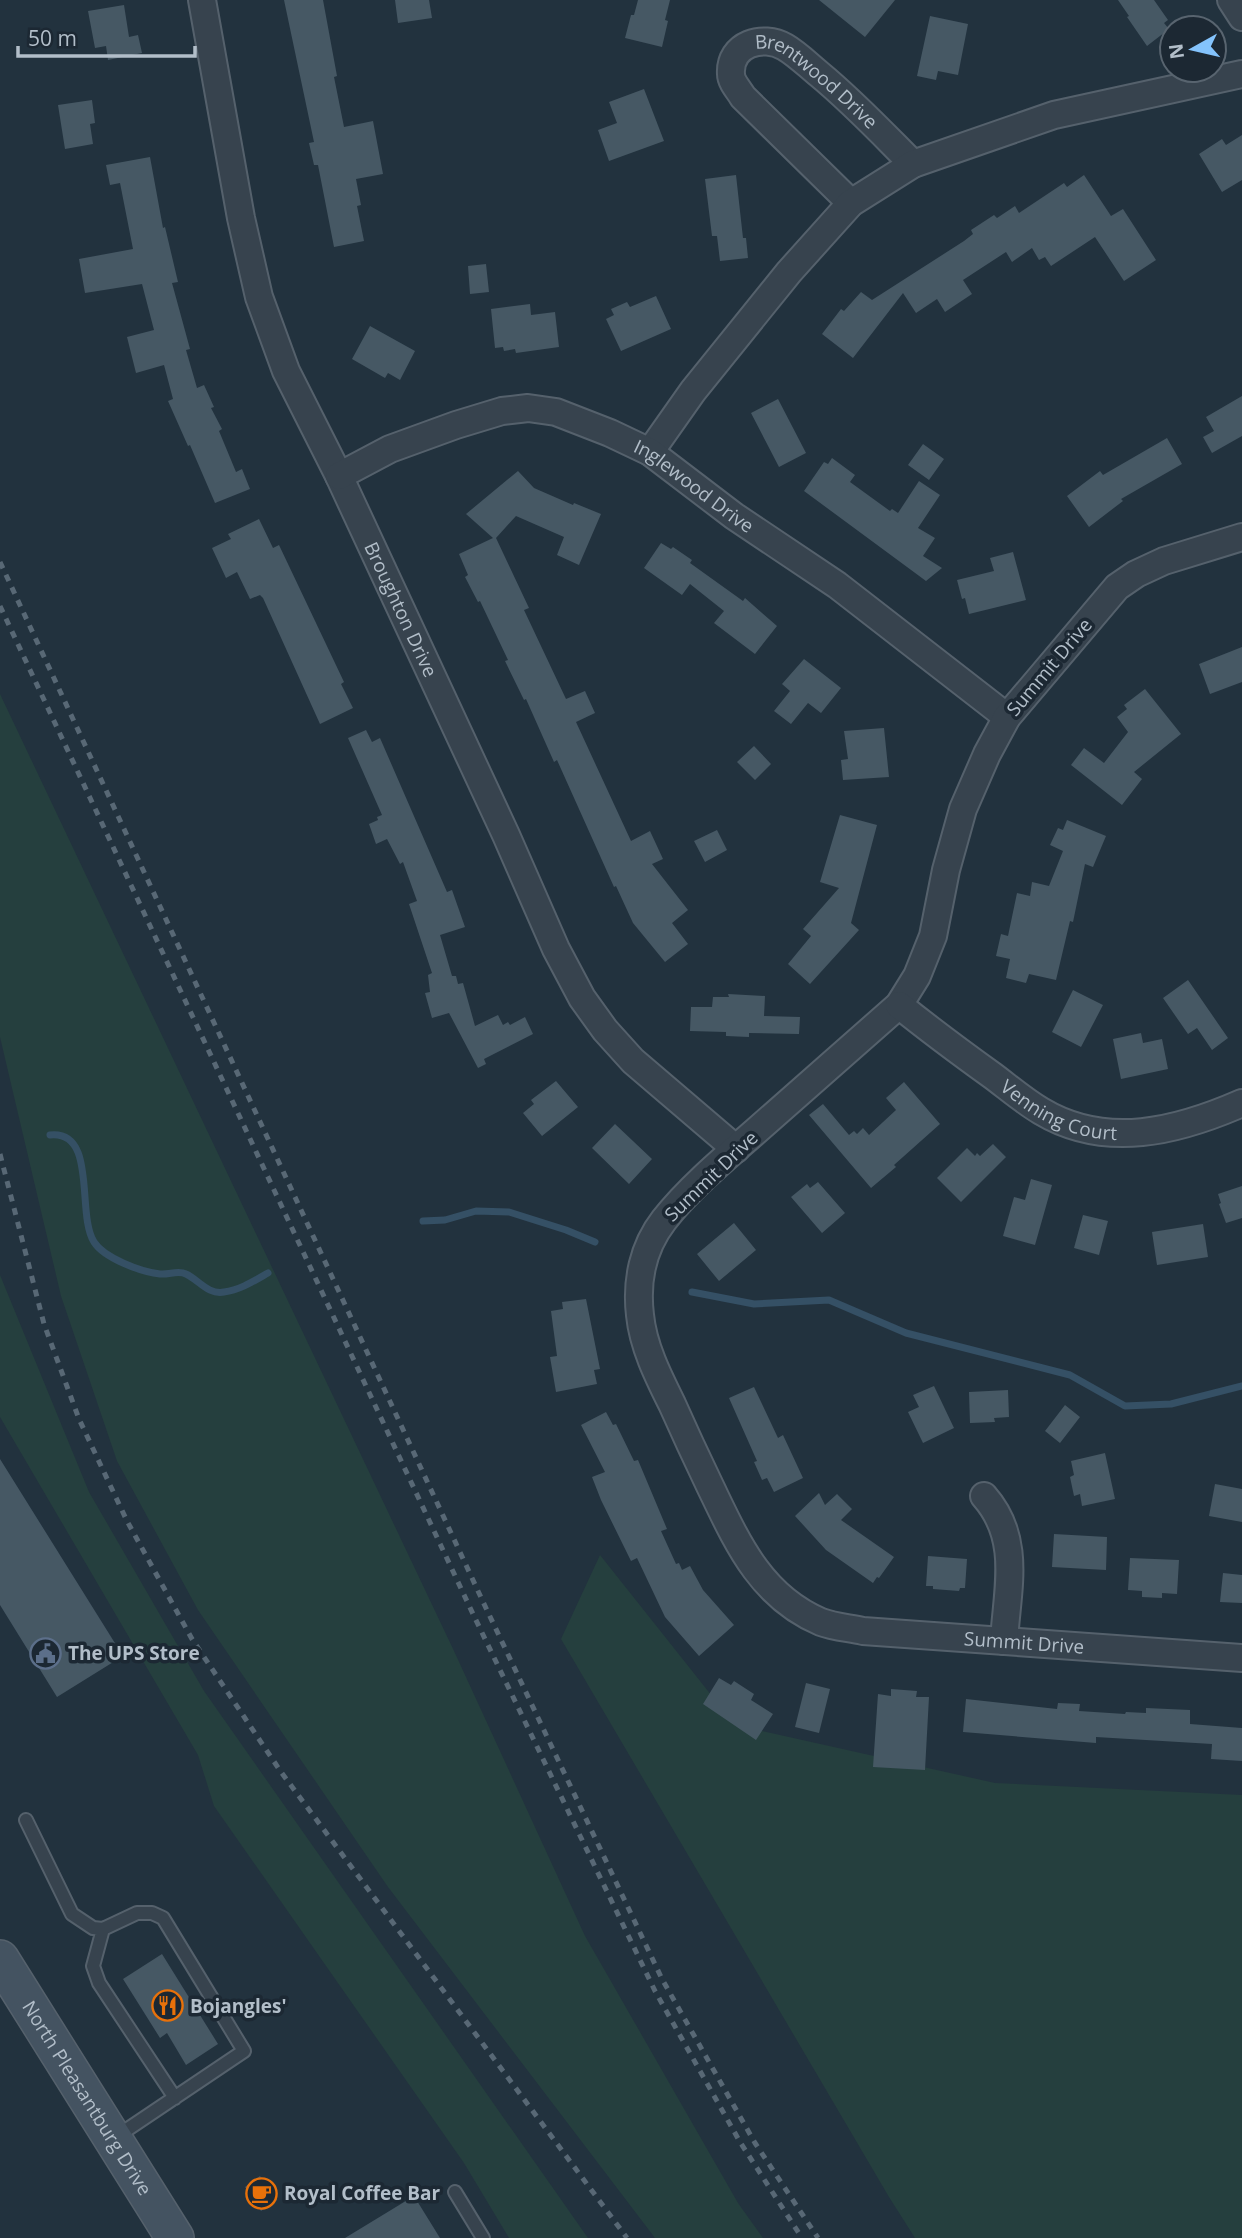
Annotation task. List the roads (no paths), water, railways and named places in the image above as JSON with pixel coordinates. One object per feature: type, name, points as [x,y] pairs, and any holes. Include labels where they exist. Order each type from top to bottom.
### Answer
[{"type":"main road","name":"North Pleasantburg Drive","points":[[0,1959],[175,2238]]},
{"type":"street","name":"Broughton Drive","points":[[202,0],[241,218],[259,297],[286,372],[340,476],[556,950],[582,998],[605,1030],[633,1061],[736,1149]]},
{"type":"street","points":[[1231,0],[1242,17]]},
{"type":"street","name":"Brentwood Drive","points":[[850,203],[743,97],[731,76],[732,60],[741,49],[753,42],[765,40],[784,46],[843,93],[913,164]]},
{"type":"street","points":[[650,453],[693,391],[789,272],[850,203],[913,164],[1054,115],[1242,74]]},
{"type":"street","name":"Inglewood Drive","points":[[340,476],[390,449],[502,411],[528,408],[556,412],[610,433],[650,453],[734,516],[836,585],[1007,717]]},
{"type":"street","name":"Summit Drive","points":[[1242,537],[1164,561],[1136,573],[1116,587],[1007,717],[963,809],[946,870],[933,936],[917,976],[899,1005],[736,1149],[663,1221],[643,1258],[639,1281],[639,1314],[645,1344],[731,1530],[751,1565],[768,1586],[792,1605],[822,1622],[863,1631],[1242,1658]]},
{"type":"street","name":"Venning Court","points":[[899,1005],[1042,1112],[1074,1125],[1095,1130],[1145,1133],[1212,1117],[1242,1104]]},
{"type":"street","points":[[984,1496],[1004,1525],[1010,1549],[1004,1640]]},
{"type":"lane","points":[[26,1820],[72,1914],[93,1928],[103,1929],[137,1913],[152,1913],[163,1918],[244,2052],[113,2139]]},
{"type":"lane","points":[[103,1929],[93,1966],[99,1983],[175,2098]]},
{"type":"lane","points":[[455,2192],[483,2238]]},
{"type":"waterway","points":[[50,1135],[65,1137],[75,1146],[83,1176],[89,1229],[94,1242],[106,1253],[152,1273],[183,1273],[208,1289],[218,1292],[241,1287],[268,1273]]},
{"type":"waterway","points":[[423,1221],[445,1220],[476,1211],[509,1212],[595,1242]]},
{"type":"waterway","points":[[692,1292],[754,1304],[829,1300],[906,1333],[1070,1375],[1125,1406],[1171,1404],[1242,1386]]},
{"type":"railway","points":[[0,562],[485,1606],[662,1979],[755,2143],[818,2238]]},
{"type":"railway","points":[[0,606],[473,1614],[655,1991],[740,2142],[802,2238]]},
{"type":"railway","points":[[0,1154],[44,1324],[79,1419],[127,1521],[192,1639],[281,1772],[627,2238]]},
{"type":"place","name":"The UPS Store","points":[[45,1653]]},
{"type":"place","name":"Bojangles'","points":[[167,2006]]},
{"type":"place","name":"Royal Coffee Bar","points":[[261,2193]]}]
